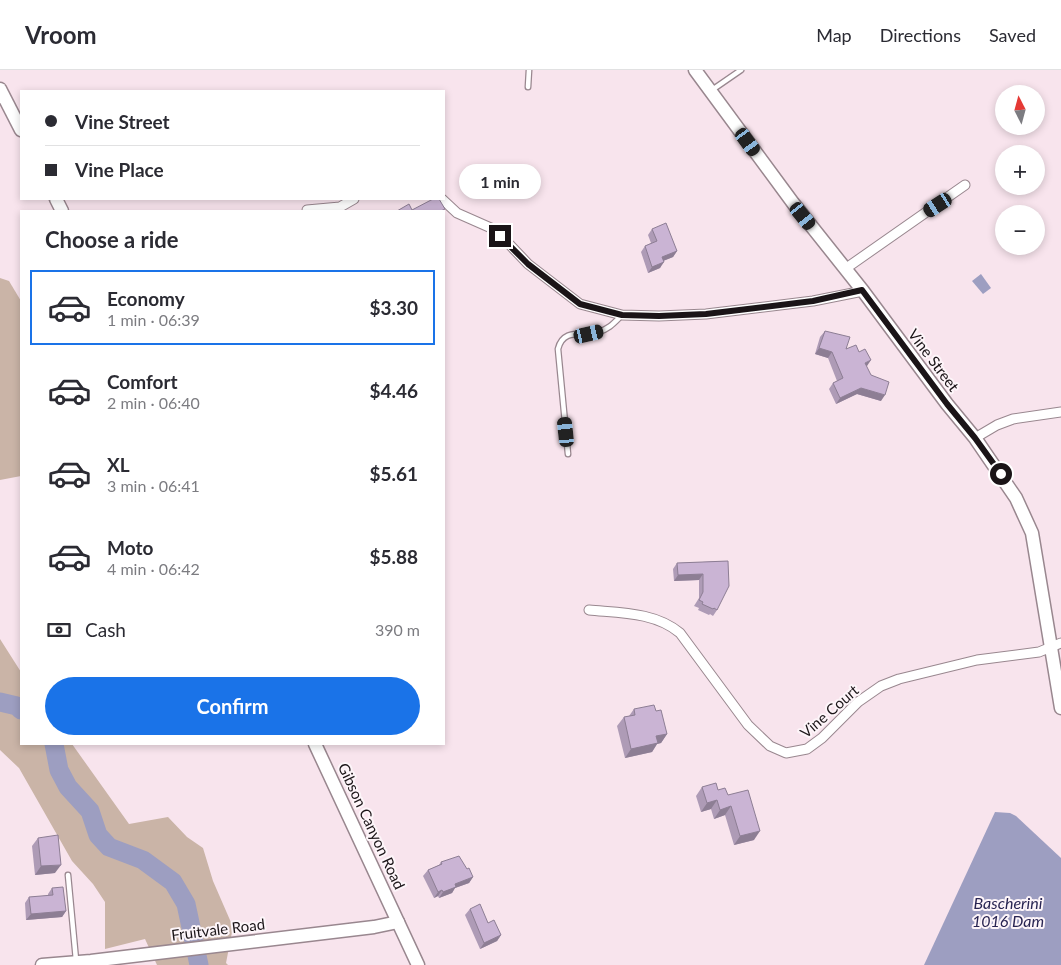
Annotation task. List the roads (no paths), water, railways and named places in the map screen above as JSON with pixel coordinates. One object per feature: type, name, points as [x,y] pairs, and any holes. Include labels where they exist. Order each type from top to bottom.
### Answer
[{"type":"street","name":"Vine Street","points":[[695,70],[793,203],[975,438],[1016,498],[1032,533],[1056,646],[1061,708]]},
{"type":"street","points":[[0,89],[20,128]]},
{"type":"street","points":[[846,269],[965,185]]},
{"type":"street","points":[[307,210],[340,207],[352,200]]},
{"type":"street","points":[[443,200],[457,213],[491,228],[528,264],[580,304],[622,315],[706,314],[813,301],[862,290]]},
{"type":"street","points":[[975,438],[997,425],[1014,419],[1061,412]]},
{"type":"street","name":"Vine Court","points":[[589,610],[645,617],[670,625],[680,633],[748,725],[770,746],[786,752],[807,750],[822,738],[858,702],[881,686],[899,679],[977,660],[1039,652],[1056,646]]},
{"type":"street","name":"Gibson Canyon Road","points":[[315,745],[418,965]]},
{"type":"street","name":"Fruitvale Road","points":[[42,965],[76,962],[92,963],[174,951],[374,927],[398,922]]},
{"type":"lane","points":[[528,87],[529,70]]},
{"type":"lane","points":[[711,91],[740,70]]},
{"type":"lane","points":[[568,454],[559,345],[563,338],[569,335],[589,334],[611,326],[622,315]]},
{"type":"lane","points":[[68,874],[76,962]]},
{"type":"water","points":[[981,274],[991,288],[983,294],[972,281]]},
{"type":"water","name":"Bascherini 1016 Dam","points":[[995,812],[1010,813],[1016,816],[1061,858],[1061,965],[924,965]]},
{"type":"waterway","points":[[0,702],[17,706],[20,709]]},
{"type":"waterway","points":[[54,745],[59,770],[68,787],[90,811],[98,835],[109,847],[143,860],[173,882],[186,904],[199,965]]}]
